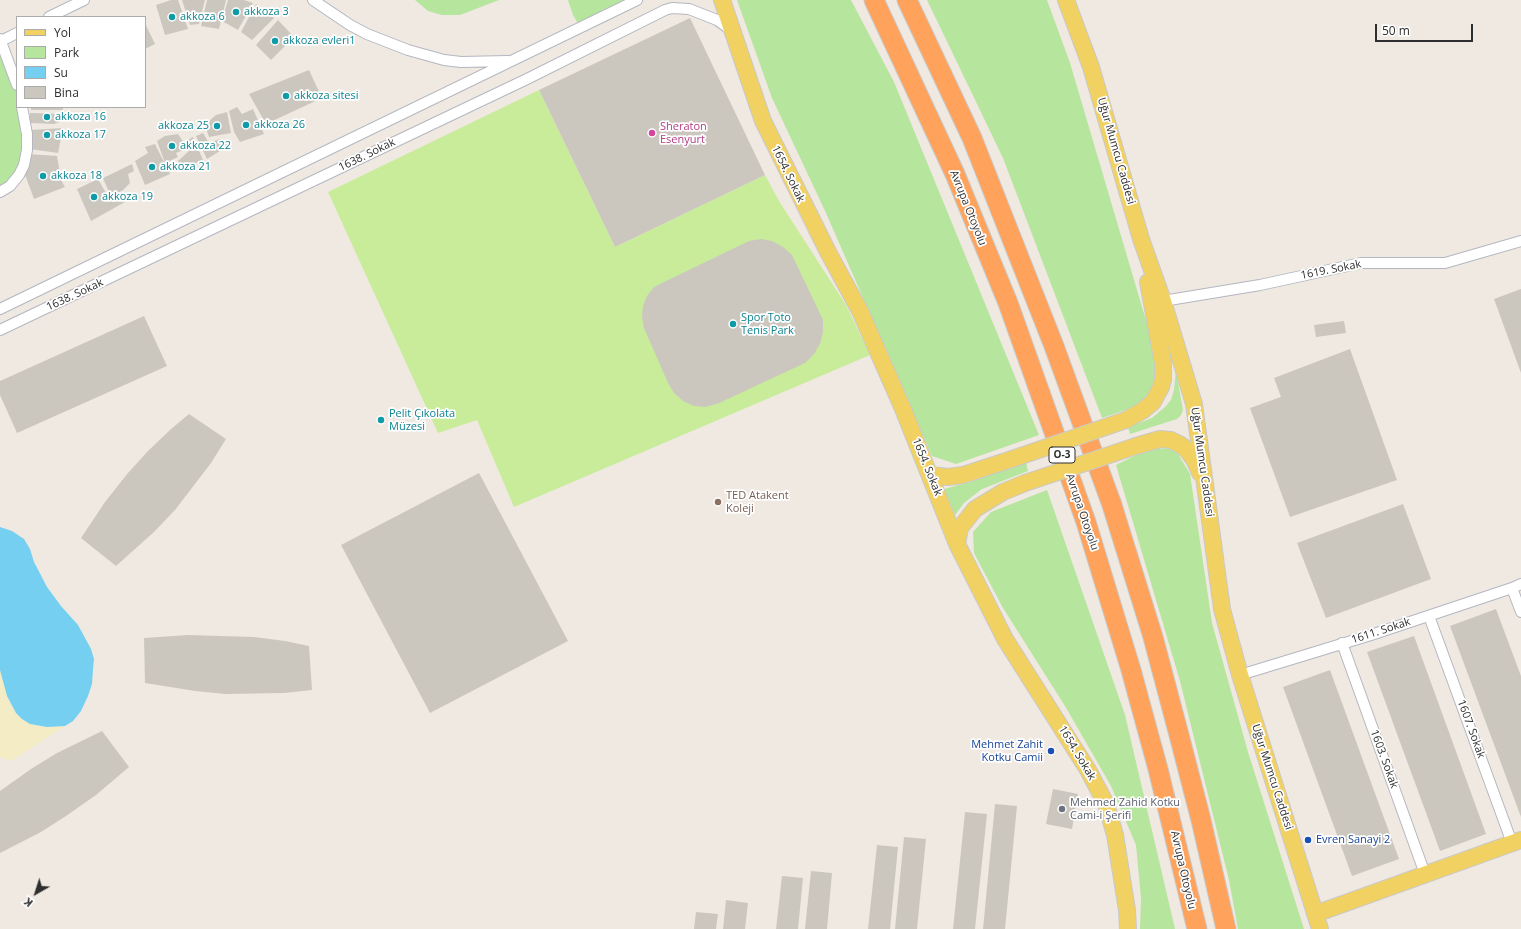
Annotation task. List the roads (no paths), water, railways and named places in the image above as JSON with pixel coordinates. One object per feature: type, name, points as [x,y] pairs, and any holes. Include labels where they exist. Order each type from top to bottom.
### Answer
[{"type":"highway","name":"Avrupa Otoyolu","points":[[874,0],[955,174],[1008,303],[1086,522],[1131,670],[1158,769],[1197,929]]},
{"type":"highway","name":"O-3","points":[[907,0],[972,138],[1054,346],[1112,505],[1153,638],[1201,820],[1226,929]]},
{"type":"main road","name":"1654. Sokak","points":[[722,0],[763,121],[828,252],[860,311],[903,409],[957,544],[1005,639],[1084,764],[1106,804],[1115,835],[1127,910],[1128,929]]},
{"type":"main road","name":"Uğur Mumcu Caddesi","points":[[1066,0],[1091,67],[1141,239],[1163,301],[1194,404],[1222,609],[1240,676],[1318,921]]},
{"type":"main road","points":[[930,474],[946,477],[980,471],[1126,420],[1142,411],[1152,402],[1161,387],[1164,371],[1141,239]]},
{"type":"main road","points":[[957,544],[960,528],[975,509],[997,496],[1025,483],[1160,439],[1175,441],[1181,445],[1190,454],[1205,481]]},
{"type":"main road","points":[[1318,921],[1425,874],[1517,841]]},
{"type":"street","points":[[51,16],[84,0]]},
{"type":"street","points":[[313,0],[362,31],[408,50],[444,60],[461,62],[512,61]]},
{"type":"street","name":"1638. Sokak","points":[[0,309],[637,0]]},
{"type":"street","name":"1638. Sokak","points":[[0,330],[527,79],[665,10],[672,8],[690,9],[717,20],[734,32]]},
{"type":"street","points":[[16,33],[0,40],[16,82]]},
{"type":"street","points":[[0,192],[10,186],[19,175],[24,165],[27,150],[22,108]]},
{"type":"street","name":"1619. Sokak","points":[[1163,301],[1260,284],[1361,263],[1445,263],[1521,241]]},
{"type":"street","points":[[1516,586],[1521,612]]},
{"type":"street","name":"1611. Sokak","points":[[1240,676],[1429,616],[1516,586]]},
{"type":"street","name":"1607. Sokak","points":[[1429,616],[1517,841]]},
{"type":"street","name":"1603. Sokak","points":[[1342,643],[1425,874]]},
{"type":"water","points":[[0,527],[12,531],[24,539],[47,587],[78,625],[91,649],[94,659],[92,684],[88,696],[81,711],[73,721],[65,726],[47,727],[30,724],[16,713],[7,696],[0,670]]},
{"type":"place","name":"akkoza 3","points":[[236,12]]},
{"type":"place","name":"akkoza 6","points":[[172,17]]},
{"type":"place","name":"akkoza evleri1","points":[[275,41]]},
{"type":"place","name":"akkoza sitesi","points":[[286,96]]},
{"type":"place","name":"akkoza 16","points":[[47,117]]},
{"type":"place","name":"akkoza 26","points":[[246,125]]},
{"type":"place","name":"akkoza 25","points":[[217,126]]},
{"type":"place","name":"Sheraton Esenyurt","points":[[652,133]]},
{"type":"place","name":"akkoza 17","points":[[47,135]]},
{"type":"place","name":"akkoza 22","points":[[172,146]]},
{"type":"place","name":"akkoza 21","points":[[152,167]]},
{"type":"place","name":"akkoza 18","points":[[43,176]]},
{"type":"place","name":"akkoza 19","points":[[94,197]]},
{"type":"place","name":"Spor Toto Tenis Park","points":[[733,324]]},
{"type":"place","name":"Pelit Çıkolata Müzesi","points":[[381,420]]},
{"type":"place","name":"TED Atakent Koleji","points":[[718,502]]},
{"type":"place","name":"Mehmet Zahit Kotku Camii","points":[[1051,751]]},
{"type":"place","name":"Mehmed Zahid Kotku Cami-i Şerifi","points":[[1062,809]]},
{"type":"place","name":"Evren Sanayi 2","points":[[1308,840]]}]
